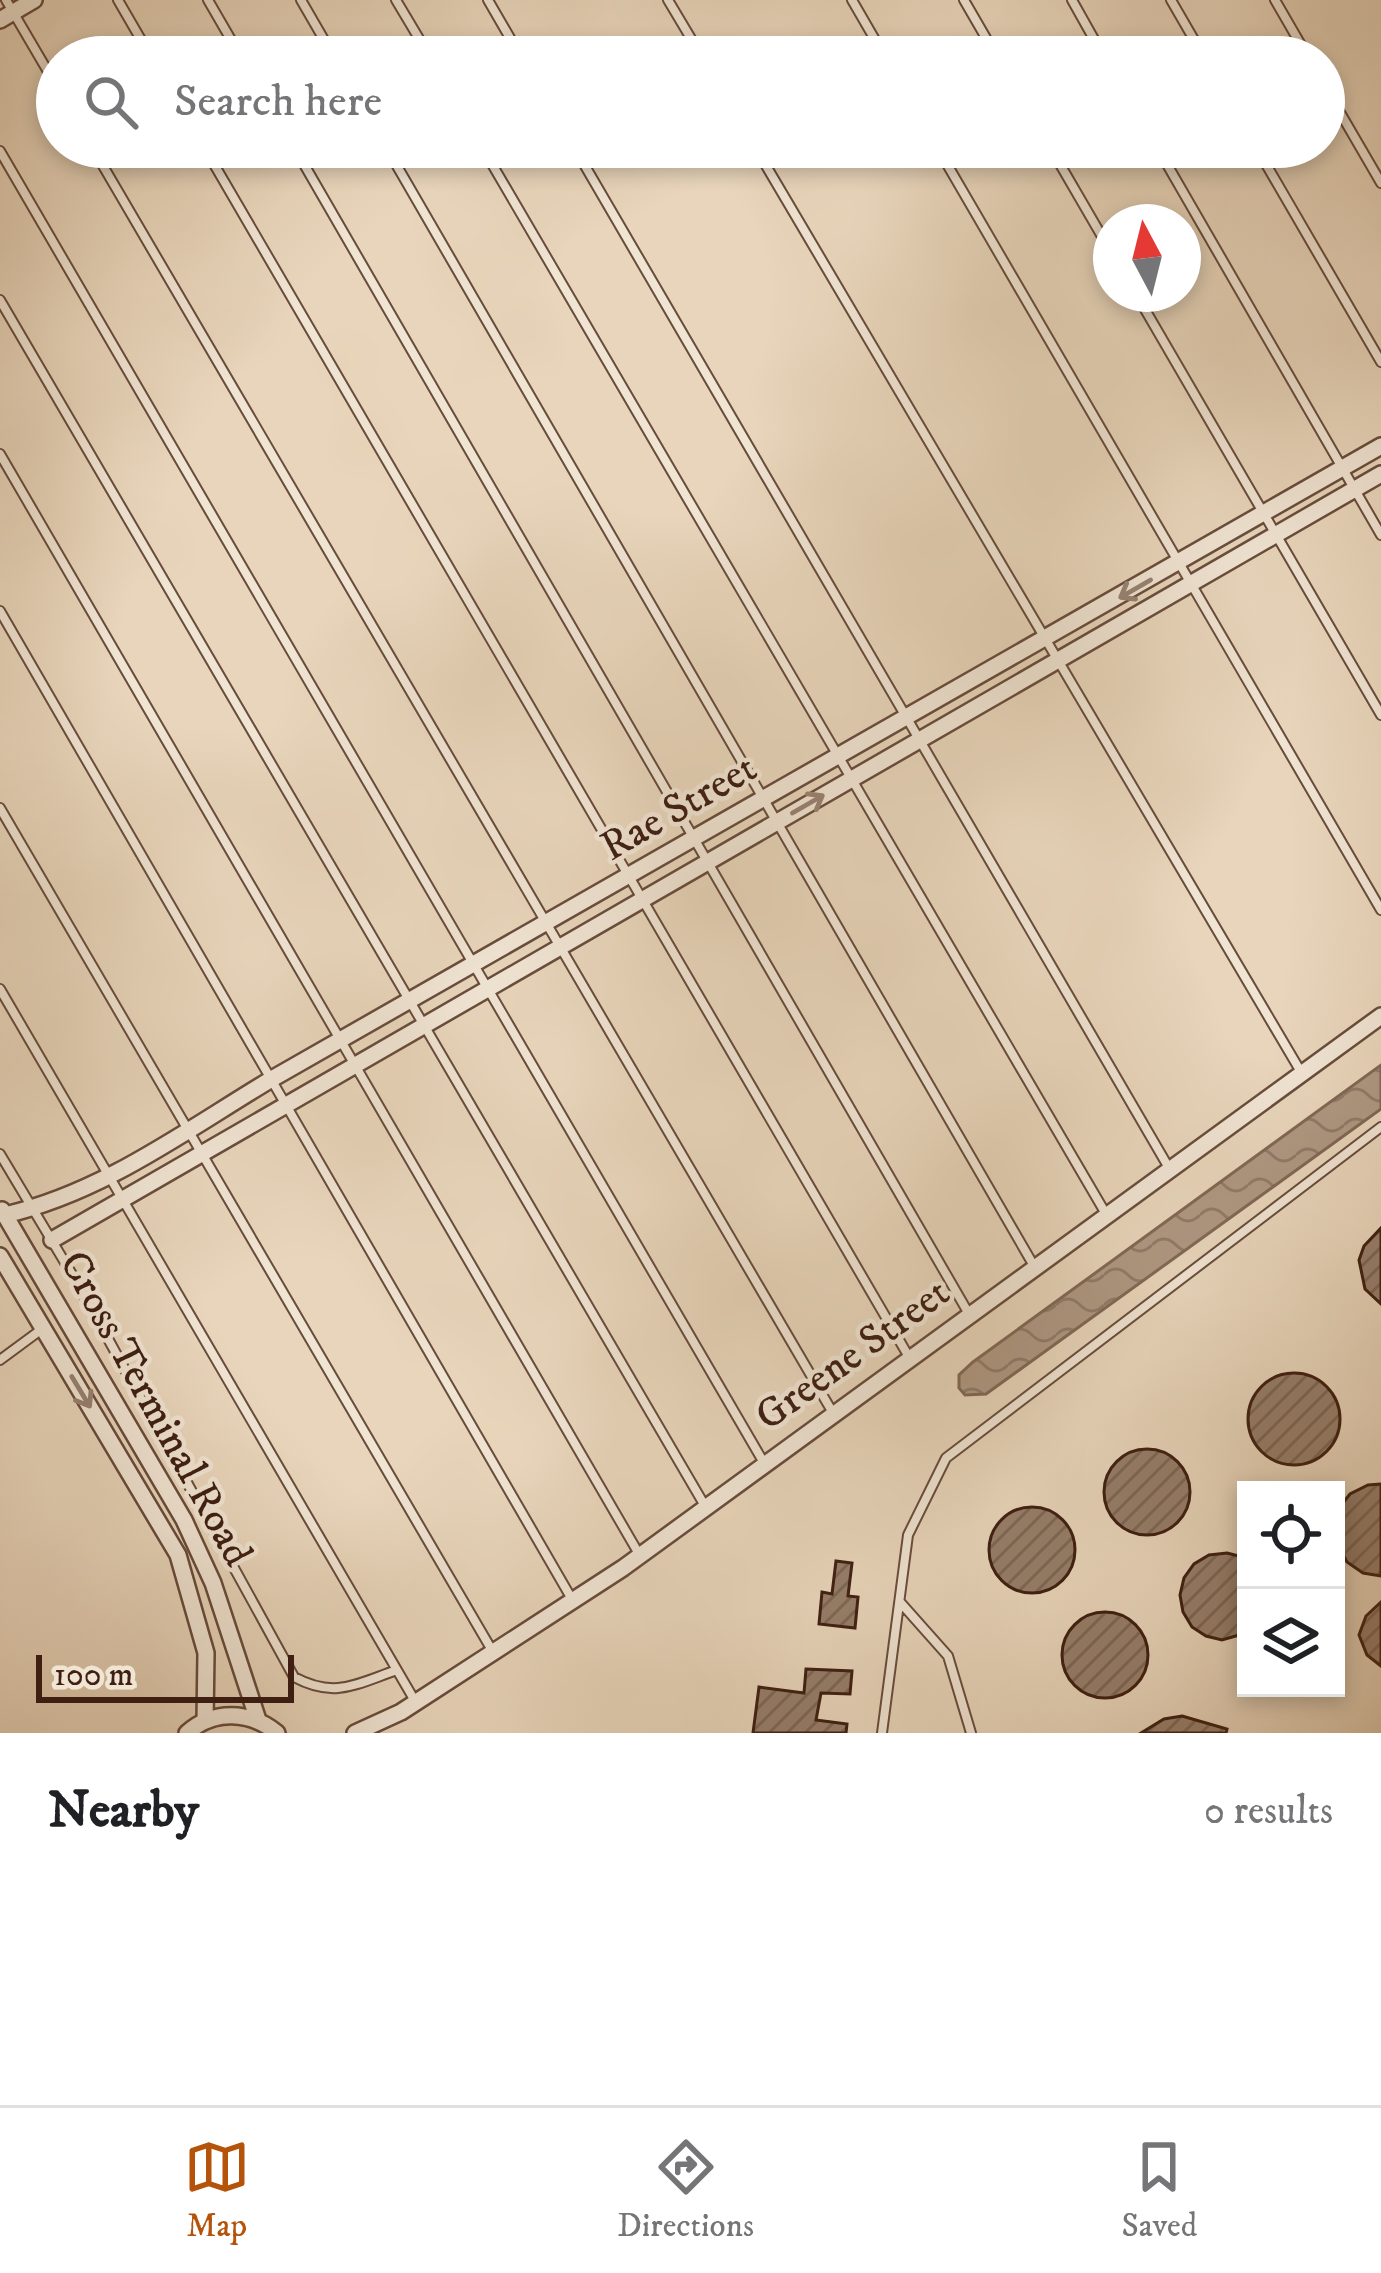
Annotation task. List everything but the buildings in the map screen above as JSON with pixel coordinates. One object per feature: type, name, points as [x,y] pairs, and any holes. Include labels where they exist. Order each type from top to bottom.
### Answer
[{"type":"street","points":[[7,11],[34,0]]},
{"type":"street","name":"Rae Street","points":[[2,1211],[32,1209],[109,1177],[270,1080],[1381,446]]},
{"type":"street","name":"Rae Street","points":[[52,1240],[1381,474]]},
{"type":"street","name":"Greene Street","points":[[355,1733],[416,1702],[640,1556],[1381,1016]]},
{"type":"street","name":"Cross Terminal Road","points":[[2,1211],[184,1520],[213,1583],[258,1720]]},
{"type":"street","name":"Cross Terminal Road","points":[[0,1256],[178,1555],[206,1654],[205,1721]]},
{"type":"street","points":[[187,1733],[205,1721],[236,1715],[258,1720],[277,1733]]},
{"type":"lane","points":[[118,0],[139,36]]},
{"type":"lane","points":[[208,0],[229,36]]},
{"type":"lane","points":[[302,0],[322,36]]},
{"type":"lane","points":[[396,0],[417,36]]},
{"type":"lane","points":[[488,0],[509,36]]},
{"type":"lane","points":[[668,0],[689,36]]},
{"type":"lane","points":[[852,0],[873,36]]},
{"type":"lane","points":[[964,0],[985,36]]},
{"type":"lane","points":[[1072,0],[1093,36]]},
{"type":"lane","points":[[1171,0],[1192,36]]},
{"type":"lane","points":[[1275,0],[1296,36]]},
{"type":"lane","points":[[7,11],[36,55]]},
{"type":"lane","points":[[1345,121],[1381,183]]},
{"type":"lane","points":[[0,151],[765,1465]]},
{"type":"lane","points":[[104,168],[834,1414]]},
{"type":"lane","points":[[216,168],[910,1359]]},
{"type":"lane","points":[[306,168],[969,1316]]},
{"type":"lane","points":[[398,168],[1035,1268]]},
{"type":"lane","points":[[494,168],[1106,1216]]},
{"type":"lane","points":[[586,168],[1170,1169]]},
{"type":"lane","points":[[767,168],[1302,1073]]},
{"type":"lane","points":[[949,168],[1381,910]]},
{"type":"lane","points":[[1062,168],[1093,221]]},
{"type":"lane","points":[[1168,168],[1381,535]]},
{"type":"lane","points":[[1268,168],[1381,362]]},
{"type":"lane","points":[[0,300],[706,1508]]},
{"type":"lane","points":[[1146,312],[1381,715]]},
{"type":"lane","points":[[0,454],[640,1556]]},
{"type":"lane","points":[[0,610],[573,1602]]},
{"type":"lane","points":[[0,808],[494,1653]]},
{"type":"lane","points":[[0,989],[416,1702]]},
{"type":"lane","points":[[882,1733],[908,1534],[946,1457],[1381,1127]]},
{"type":"lane","points":[[0,1154],[294,1677],[319,1690],[348,1687],[397,1670]]},
{"type":"lane","points":[[0,1360],[43,1328]]},
{"type":"lane","points":[[898,1601],[948,1656],[971,1733]]},
{"type":"water","points":[[1381,1065],[1381,1109],[986,1394],[965,1395],[959,1388],[959,1375],[973,1362]]}]
